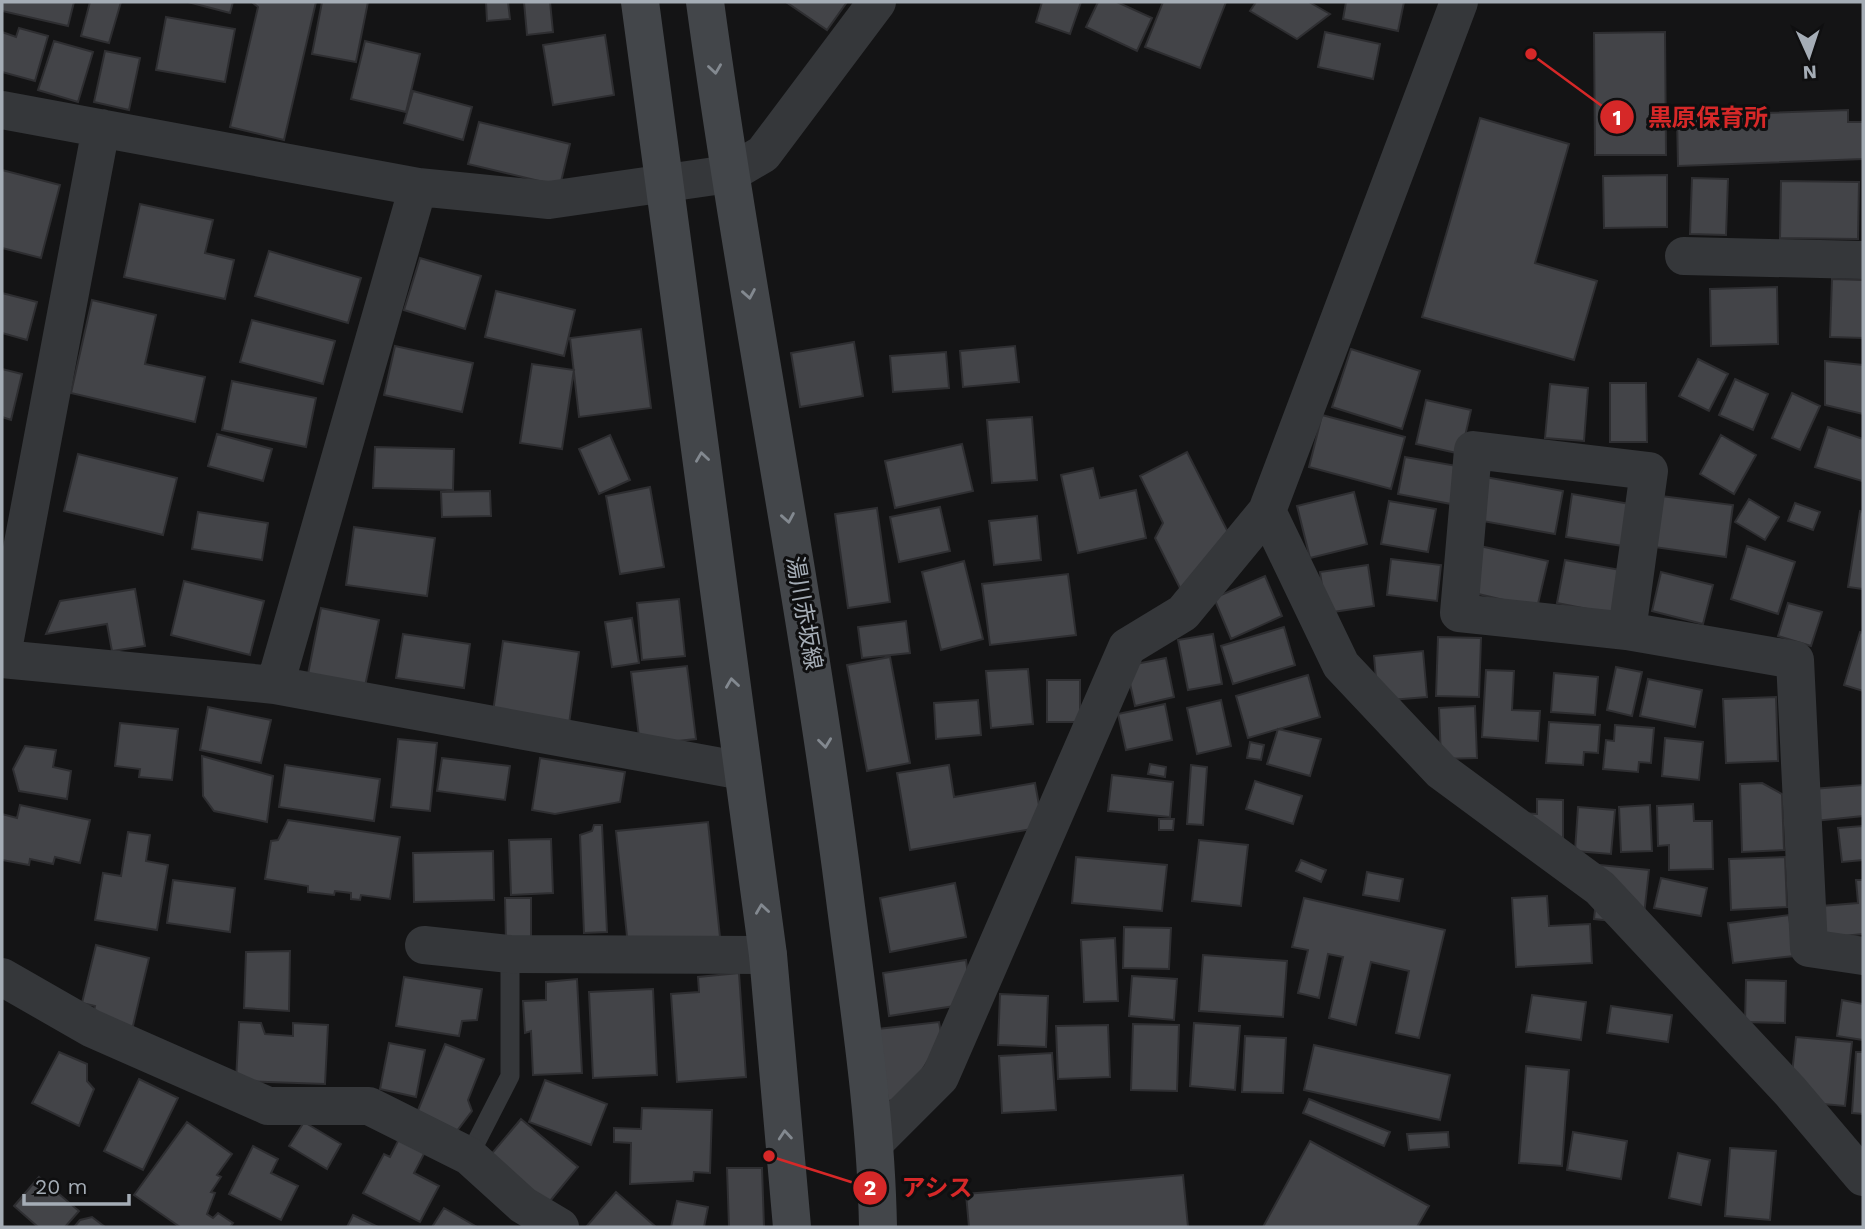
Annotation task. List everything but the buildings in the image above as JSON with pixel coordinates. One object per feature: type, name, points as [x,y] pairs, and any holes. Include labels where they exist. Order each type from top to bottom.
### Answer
[{"type":"main road","points":[[640,2],[768,955],[792,1227]]},
{"type":"main road","name":"湯川赤坂線","points":[[705,2],[729,174],[824,732],[876,1141],[878,1227]]},
{"type":"street","points":[[2,110],[418,187],[549,200],[665,181],[729,174],[763,154],[877,2]]},
{"type":"street","points":[[876,1141],[940,1077],[1127,647],[1183,613],[1267,511],[1459,2]]},
{"type":"street","points":[[101,128],[2,657],[275,685],[743,771]]},
{"type":"street","points":[[275,685],[418,187]]},
{"type":"street","points":[[1684,256],[1863,260]]},
{"type":"street","points":[[1627,631],[1649,471],[1474,450],[1459,613],[1627,631],[1796,660],[1809,948],[1863,956]]},
{"type":"street","points":[[1267,511],[1341,665],[1441,771],[1600,888],[1790,1091],[1863,1177]]},
{"type":"street","points":[[424,945],[510,954],[768,955]]},
{"type":"street","points":[[2,977],[91,1028],[268,1106],[369,1106],[469,1156],[523,1205],[560,1227]]},
{"type":"lane","points":[[469,1156],[510,1076],[510,954]]},
{"type":"place","name":"黒原保育所","points":[[1531,54]]},
{"type":"place","name":"アシス","points":[[769,1156]]}]
